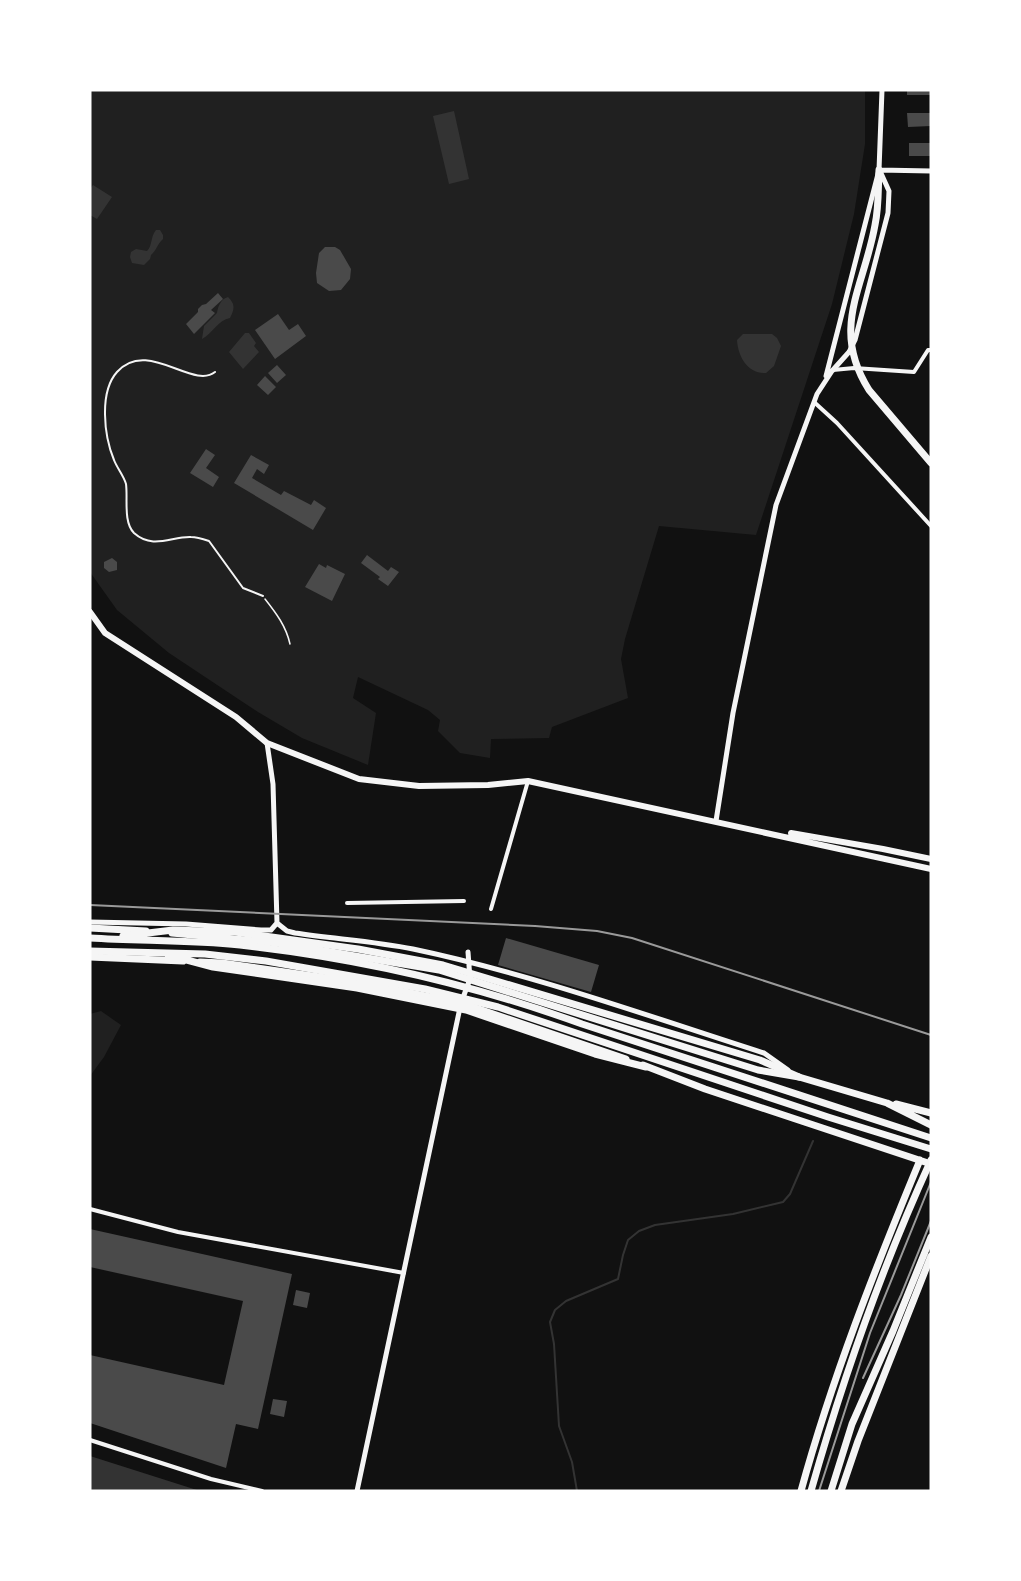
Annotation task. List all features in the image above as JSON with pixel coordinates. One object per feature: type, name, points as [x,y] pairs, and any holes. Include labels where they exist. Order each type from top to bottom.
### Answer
[{"type":"main road","points":[[879,170],[876,224],[851,311],[850,331],[853,352],[862,378],[870,390],[931,463]]},
{"type":"main road","points":[[90,612],[105,633],[236,717],[267,743],[359,779],[420,786],[488,785],[528,781],[931,869]]},
{"type":"main road","points":[[716,821],[883,849],[931,860]]},
{"type":"main road","points":[[90,928],[168,932],[277,943],[439,970],[758,1070],[799,1077],[887,1103],[931,1113]]},
{"type":"main road","points":[[100,939],[173,930],[235,932],[358,949],[443,965],[760,1060],[799,1077]]},
{"type":"main road","points":[[90,938],[250,946],[365,964],[472,988],[525,1003],[582,1024],[931,1138]]},
{"type":"main road","points":[[90,951],[205,954],[266,961],[424,989],[488,1005],[931,1149]]},
{"type":"main road","points":[[160,953],[213,967],[357,988],[466,1010],[595,1054],[646,1067]]},
{"type":"main road","points":[[90,957],[222,963],[354,982],[461,1003],[705,1089],[931,1162],[861,1332],[811,1491]]},
{"type":"main road","points":[[887,1103],[931,1125]]},
{"type":"main road","points":[[801,1491],[821,1419],[844,1353],[920,1160]]},
{"type":"main road","points":[[831,1491],[856,1414],[931,1237]]},
{"type":"main road","points":[[841,1491],[858,1441],[931,1256]]},
{"type":"street","points":[[716,821],[733,713],[767,544],[785,479],[825,379],[879,170],[882,90]]},
{"type":"street","points":[[879,170],[931,171]]},
{"type":"street","points":[[825,379],[853,345],[888,213],[889,191],[879,170]]},
{"type":"street","points":[[832,370],[854,368],[914,372],[928,350],[931,350]]},
{"type":"street","points":[[814,402],[837,423],[931,526]]},
{"type":"street","points":[[90,922],[186,924],[271,930],[277,923],[277,902],[273,784],[267,743]]},
{"type":"street","points":[[491,909],[528,781]]},
{"type":"street","points":[[347,903],[464,901]]},
{"type":"street","points":[[277,923],[287,931],[295,933],[369,941],[413,949],[597,1000],[764,1053],[799,1077]]},
{"type":"street","points":[[357,1491],[461,1003],[470,979],[468,952]]},
{"type":"street","points":[[90,1209],[178,1232],[404,1273]]},
{"type":"street","points":[[90,1440],[211,1479],[262,1491]]},
{"type":"lane","points":[[215,372],[210,377],[156,361],[143,360],[129,363],[117,372],[110,386],[105,427],[113,459],[125,482],[130,527],[135,534],[156,542],[190,537],[209,541],[243,588],[262,596]]},
{"type":"path","points":[[262,596],[276,612],[287,632],[290,644]]},
{"type":"shaded area","points":[[90,90],[865,90],[865,144],[854,214],[832,304],[756,535],[659,526],[621,659],[628,698],[552,727],[549,738],[491,739],[490,758],[460,753],[438,731],[440,720],[428,710],[358,677],[353,698],[376,713],[368,765],[302,738],[258,712],[169,653],[117,610],[90,572]]},
{"type":"shaded area","points":[[454,111],[469,179],[449,184],[433,116]]},
{"type":"shaded area","points":[[93,185],[112,197],[97,219],[90,215],[90,189]]},
{"type":"shaded area","points":[[156,230],[160,230],[163,239],[150,259],[144,265],[132,263],[131,252],[136,249],[147,251]]},
{"type":"shaded area","points":[[228,297],[234,307],[230,318],[222,321],[202,339],[204,326],[217,313],[222,301]]},
{"type":"shaded area","points":[[245,333],[249,333],[259,352],[243,369],[229,352]]},
{"type":"shaded area","points":[[743,334],[772,334],[777,338],[781,346],[774,366],[766,373],[754,371],[742,358],[737,340]]},
{"type":"shaded area","points":[[101,1011],[121,1025],[104,1057],[90,1076],[90,1014]]},
{"type":"shaded area","points":[[90,1456],[200,1491],[90,1491]]},
{"type":"building","points":[[907,90],[931,90],[931,95],[907,95]]},
{"type":"building","points":[[907,113],[931,113],[931,126],[908,127]]},
{"type":"building","points":[[909,143],[931,143],[931,156],[909,156]]},
{"type":"building","points":[[325,247],[335,247],[340,250],[351,269],[350,279],[341,290],[329,291],[317,283],[319,253]]},
{"type":"building","points":[[218,293],[223,299],[211,310],[215,313],[194,334],[186,324],[202,305]]},
{"type":"building","points":[[278,314],[289,330],[298,324],[306,336],[275,359],[255,330]]},
{"type":"building","points":[[277,365],[286,375],[277,383],[268,373]]},
{"type":"building","points":[[265,376],[276,387],[268,395],[257,385]]},
{"type":"building","points":[[206,449],[215,455],[206,468],[219,477],[213,487],[190,473]]},
{"type":"building","points":[[251,455],[269,465],[264,474],[257,469],[252,478],[281,495],[284,491],[311,505],[314,500],[326,508],[313,530],[234,483]]},
{"type":"building","points":[[367,555],[388,571],[391,567],[399,572],[388,586],[361,563]]},
{"type":"building","points":[[112,558],[117,562],[117,570],[109,572],[104,568],[104,562]]},
{"type":"building","points":[[319,564],[326,568],[327,565],[345,574],[332,601],[305,587]]},
{"type":"building","points":[[506,938],[599,965],[591,992],[498,965]]},
{"type":"building","points":[[90,1229],[292,1274],[258,1429],[236,1424],[226,1468],[90,1423],[90,1355],[224,1385],[243,1301],[90,1267]]},
{"type":"building","points":[[296,1290],[310,1293],[307,1308],[293,1305]]},
{"type":"building","points":[[273,1399],[287,1401],[284,1417],[270,1414]]},
{"type":"waterway","points":[[577,1491],[572,1462],[559,1426],[554,1344],[550,1322],[555,1310],[566,1301],[618,1279],[628,1240],[639,1231],[655,1225],[733,1214],[783,1202],[790,1194],[813,1141]]},
{"type":"railway","points":[[90,905],[535,926],[597,931],[632,938],[931,1035]]},
{"type":"railway","points":[[819,1491],[870,1333],[931,1182]]},
{"type":"railway","points":[[863,1378],[901,1295],[931,1221]]}]
